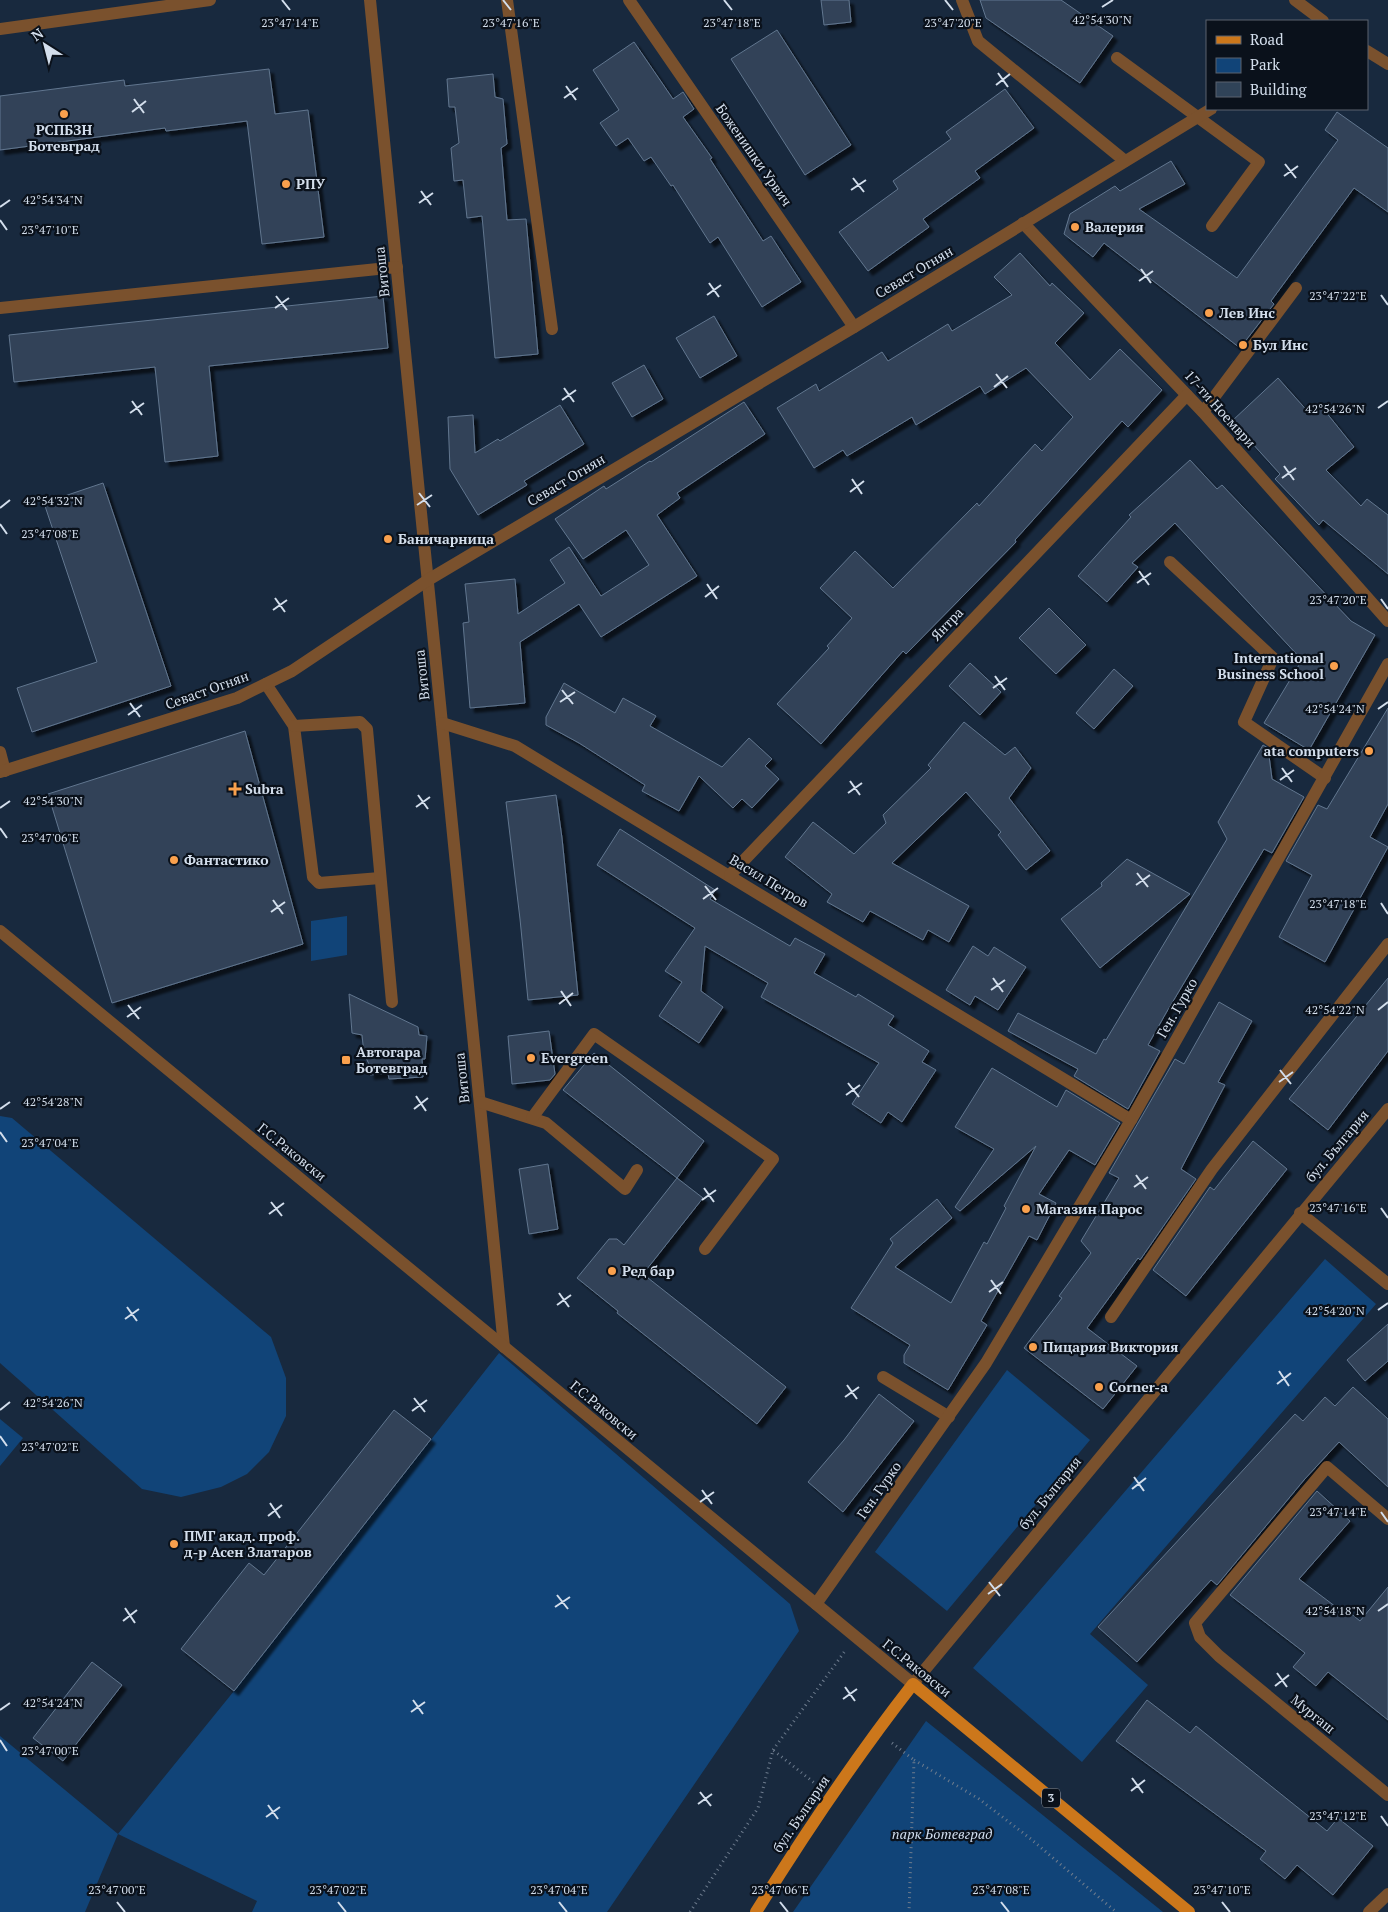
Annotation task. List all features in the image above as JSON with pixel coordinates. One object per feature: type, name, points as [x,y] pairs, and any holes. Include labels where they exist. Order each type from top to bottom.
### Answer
[{"type":"main road","name":"бул. България","points":[[756,1912],[802,1838],[877,1730],[913,1684]]},
{"type":"main road","name":"Г.С.Раковски","points":[[913,1684],[1189,1912]]},
{"type":"street","points":[[0,29],[210,0]]},
{"type":"street","name":"Витоша","points":[[370,0],[504,1347]]},
{"type":"street","points":[[507,0],[552,329]]},
{"type":"street","name":"Боженишки Урвич","points":[[629,0],[854,327]]},
{"type":"street","points":[[962,0],[978,41],[1125,161]]},
{"type":"street","points":[[1295,0],[1322,20]]},
{"type":"street","points":[[1368,52],[1388,64]]},
{"type":"street","points":[[1117,58],[1259,162],[1212,226]]},
{"type":"street","name":"Севаст Огнян","points":[[3,771],[221,704],[266,684],[322,652],[428,580],[854,327],[1209,110]]},
{"type":"street","name":"17-ти Ноември","points":[[1023,223],[1203,412],[1388,621]]},
{"type":"street","points":[[0,308],[397,266]]},
{"type":"street","points":[[1203,412],[1296,288]]},
{"type":"street","name":"Янтра","points":[[730,875],[1187,395]]},
{"type":"street","points":[[1170,562],[1274,658],[1244,722],[1325,778]]},
{"type":"street","name":"Ген. Гурко","points":[[816,1604],[966,1394],[986,1363],[1131,1120],[1388,664]]},
{"type":"street","points":[[266,684],[294,726],[313,877],[319,883],[380,878]]},
{"type":"street","points":[[294,726],[360,722],[367,729],[392,1002]]},
{"type":"street","name":"Васил Петров","points":[[442,723],[515,746],[1131,1120]]},
{"type":"street","points":[[0,752],[3,771]]},
{"type":"street","name":"Г.С.Раковски","points":[[0,931],[913,1684]]},
{"type":"street","points":[[1111,1317],[1212,1169],[1388,944]]},
{"type":"street","points":[[532,1118],[594,1034],[773,1159],[705,1249]]},
{"type":"street","points":[[480,1102],[546,1123],[625,1189],[638,1170]]},
{"type":"street","name":"бул. България","points":[[913,1684],[1300,1213],[1388,1109]]},
{"type":"street","points":[[1300,1213],[1388,1284]]},
{"type":"street","points":[[883,1376],[949,1417]]},
{"type":"street","name":"Мургаш","points":[[1388,1519],[1327,1467],[1195,1623],[1200,1637],[1219,1656],[1388,1795]]},
{"type":"street","points":[[1368,1912],[1388,1894]]},
{"type":"path","points":[[690,1912],[758,1808],[774,1750],[856,1637]]},
{"type":"path","points":[[877,1730],[914,1760],[979,1799],[1031,1839],[1116,1912]]},
{"type":"path","points":[[774,1750],[831,1797]]},
{"type":"path","points":[[909,1912],[914,1760]]},
{"type":"green space","points":[[347,916],[347,955],[311,961],[311,921]]},
{"type":"green space","points":[[0,1116],[12,1118],[271,1337],[286,1378],[286,1416],[269,1452],[247,1474],[221,1487],[181,1497],[142,1489],[0,1363]]},
{"type":"green space","points":[[1325,1259],[1376,1304],[1090,1634],[1148,1685],[1082,1762],[973,1668]]},
{"type":"green space","points":[[499,1353],[790,1604],[799,1631],[607,1912],[252,1912],[257,1901],[118,1834],[234,1691]]},
{"type":"green space","points":[[1007,1370],[1090,1440],[947,1611],[875,1552]]},
{"type":"green space","points":[[0,1419],[23,1438],[0,1466]]},
{"type":"green space","name":"парк Ботевград","points":[[926,1721],[1163,1912],[793,1912]]},
{"type":"green space","points":[[0,1736],[118,1834],[85,1912],[0,1912]]},
{"type":"building","points":[[821,0],[849,0],[851,22],[824,25]]},
{"type":"building","points":[[980,0],[1061,0],[1113,36],[1080,83],[986,18]]},
{"type":"building","points":[[777,30],[851,145],[805,175],[731,59]]},
{"type":"building","points":[[634,42],[673,99],[683,92],[694,109],[683,117],[712,158],[710,159],[763,241],[771,236],[801,282],[762,307],[718,237],[710,243],[673,185],[671,186],[651,157],[644,161],[628,138],[616,146],[600,123],[619,110],[593,70]]},
{"type":"building","name":"РПУ","points":[[269,69],[275,114],[308,110],[324,237],[262,244],[247,121],[166,131],[165,128],[0,150],[0,96],[124,80],[125,86]]},
{"type":"building","points":[[493,74],[495,97],[503,99],[507,144],[501,148],[507,220],[526,219],[538,354],[495,358],[482,216],[467,218],[463,180],[454,181],[451,148],[459,143],[455,107],[449,107],[447,79]]},
{"type":"building","points":[[1005,89],[1034,128],[975,171],[980,178],[923,219],[929,227],[868,271],[839,232],[898,189],[893,181],[951,139],[946,132]]},
{"type":"building","points":[[1337,112],[1388,148],[1388,212],[1354,188],[1271,301],[1274,304],[1240,348],[1104,243],[1093,257],[1064,234],[1070,214],[1115,186],[1120,191],[1171,161],[1185,184],[1139,209],[1237,278],[1338,140],[1325,130]]},
{"type":"building","points":[[1020,253],[1050,286],[1052,283],[1084,313],[1055,343],[1090,380],[1120,349],[1162,390],[1128,427],[1122,421],[1015,540],[1016,542],[906,654],[903,651],[821,744],[777,704],[829,648],[827,646],[852,618],[820,588],[855,551],[893,588],[977,503],[979,506],[1035,444],[1042,451],[1073,417],[1026,368],[985,394],[980,386],[916,425],[912,417],[847,456],[843,450],[814,468],[777,408],[816,384],[819,391],[882,352],[888,361],[948,324],[952,331],[1012,295],[994,277]]},
{"type":"building","points":[[383,296],[388,348],[209,366],[218,456],[165,462],[155,367],[14,382],[9,335]]},
{"type":"building","points":[[714,316],[737,356],[700,378],[676,338]]},
{"type":"building","points":[[644,365],[663,399],[632,417],[612,383]]},
{"type":"building","points":[[1278,378],[1310,414],[1321,406],[1354,447],[1326,470],[1361,506],[1367,499],[1388,515],[1388,574],[1323,520],[1319,525],[1275,479],[1280,474],[1232,421]]},
{"type":"building","points":[[744,402],[765,434],[677,493],[680,498],[657,515],[697,576],[601,637],[579,604],[520,642],[525,703],[470,708],[463,623],[469,622],[465,584],[515,579],[518,614],[565,583],[550,560],[569,547],[601,596],[649,565],[626,530],[583,559],[555,519],[604,486],[606,489],[651,462]]},
{"type":"building","points":[[560,405],[584,444],[524,481],[527,485],[478,515],[450,469],[448,417],[473,415],[475,453],[498,439],[500,441]]},
{"type":"building","points":[[1190,460],[1217,489],[1222,485],[1351,621],[1375,635],[1309,750],[1264,723],[1302,660],[1175,523],[1132,563],[1138,567],[1107,602],[1078,576],[1131,517],[1129,515]]},
{"type":"building","points":[[103,483],[171,686],[32,732],[17,688],[97,662],[44,503]]},
{"type":"building","points":[[1049,608],[1086,645],[1056,674],[1019,638]]},
{"type":"building","points":[[970,663],[1001,692],[980,715],[949,686]]},
{"type":"building","points":[[1114,669],[1133,686],[1094,729],[1076,713]]},
{"type":"building","points":[[564,683],[615,713],[623,698],[656,716],[650,726],[722,767],[749,738],[772,759],[765,766],[779,779],[752,808],[742,799],[733,808],[699,776],[679,811],[642,791],[645,785],[579,743],[546,725],[546,717]]},
{"type":"building","points":[[1388,708],[1388,804],[1370,837],[1388,847],[1325,962],[1279,937],[1312,875],[1286,861],[1318,805],[1327,809]]},
{"type":"building","points":[[964,722],[1005,755],[1015,747],[1031,768],[1009,798],[1050,851],[1026,870],[998,835],[1001,832],[966,792],[892,863],[969,906],[949,942],[928,930],[923,940],[870,911],[863,922],[827,902],[832,894],[785,857],[813,822],[854,854],[886,823],[883,815],[931,768],[928,765]]},
{"type":"building","name":"Фантастико","points":[[245,731],[303,944],[112,1003],[48,794]]},
{"type":"building","points":[[1263,745],[1268,748],[1272,779],[1304,797],[1272,853],[1264,849],[1166,1013],[1148,1045],[1160,1051],[1128,1109],[1074,1076],[1078,1069],[1008,1031],[1018,1013],[1096,1054],[1227,839],[1218,822]]},
{"type":"building","points":[[556,795],[578,995],[528,1000],[506,802]]},
{"type":"building","points":[[620,829],[715,890],[710,899],[790,946],[795,938],[825,954],[814,973],[856,997],[858,994],[894,1016],[888,1025],[929,1051],[922,1062],[936,1070],[902,1122],[888,1112],[881,1123],[852,1104],[879,1063],[761,997],[768,983],[705,946],[701,991],[723,1007],[699,1043],[659,1016],[682,982],[665,971],[695,928],[597,865]]},
{"type":"building","points":[[1127,859],[1190,894],[1100,968],[1061,919],[1102,886],[1101,883]]},
{"type":"building","points":[[973,946],[988,956],[994,947],[1026,967],[998,1010],[975,996],[970,1005],[946,990]]},
{"type":"building","points":[[1388,978],[1388,1051],[1328,1130],[1289,1099]]},
{"type":"building","points":[[349,994],[418,1027],[419,1035],[427,1036],[425,1059],[422,1059],[423,1077],[389,1079],[388,1073],[370,1075],[369,1064],[364,1054],[362,1035],[352,1033]]},
{"type":"building","points":[[1219,1002],[1252,1021],[1218,1082],[1225,1085],[1181,1169],[1196,1179],[1140,1260],[1138,1258],[1087,1328],[1137,1366],[1103,1409],[1024,1348],[1062,1298],[1059,1296],[1091,1253],[1081,1241],[1119,1178],[1109,1173],[1175,1059],[1184,1064]]},
{"type":"building","name":"Evergreen","points":[[549,1031],[555,1074],[550,1080],[512,1084],[508,1036]]},
{"type":"building","points":[[594,1053],[704,1141],[677,1178],[563,1090]]},
{"type":"building","points":[[992,1068],[1057,1107],[1066,1090],[1120,1123],[1095,1165],[1069,1150],[1039,1194],[1056,1203],[1037,1240],[1029,1236],[981,1321],[987,1325],[948,1390],[904,1363],[904,1355],[910,1345],[851,1308],[893,1243],[890,1239],[937,1199],[952,1218],[895,1267],[951,1303],[984,1242],[987,1244],[1006,1208],[1004,1206],[1036,1146],[960,1211],[955,1207],[994,1149],[955,1127]]},
{"type":"building","points":[[1253,1141],[1287,1169],[1186,1296],[1153,1270],[1210,1187],[1214,1190]]},
{"type":"building","points":[[548,1164],[558,1229],[529,1234],[519,1169]]},
{"type":"building","points":[[677,1178],[703,1198],[643,1274],[786,1387],[757,1424],[617,1313],[618,1311],[577,1278],[609,1239],[617,1239],[624,1245]]},
{"type":"building","points":[[1388,1324],[1388,1361],[1365,1381],[1347,1360]]},
{"type":"building","points":[[1353,1387],[1388,1419],[1388,1487],[1339,1442],[1304,1480],[1217,1585],[1211,1580],[1137,1662],[1098,1627],[1295,1414],[1303,1421],[1325,1397],[1335,1406]]},
{"type":"building","points":[[879,1394],[914,1421],[843,1512],[808,1482],[844,1440]]},
{"type":"building","points":[[394,1410],[431,1439],[234,1691],[181,1649],[249,1563],[264,1575]]},
{"type":"building","points":[[1317,1491],[1350,1521],[1299,1579],[1340,1610],[1343,1607],[1360,1621],[1388,1587],[1388,1720],[1328,1672],[1316,1686],[1293,1667],[1305,1653],[1230,1595]]},
{"type":"building","points":[[92,1662],[122,1685],[63,1761],[33,1738]]},
{"type":"building","points":[[1147,1700],[1190,1733],[1196,1726],[1327,1831],[1338,1818],[1373,1846],[1333,1895],[1297,1865],[1285,1879],[1260,1859],[1266,1851],[1116,1741]]},
{"type":"place","name":"РСПБЗН Ботевград","points":[[64,114]]},
{"type":"place","name":"РПУ","points":[[286,184]]},
{"type":"place","name":"Валерия","points":[[1075,227]]},
{"type":"place","name":"Лев Инс","points":[[1209,313]]},
{"type":"place","name":"Бул Инс","points":[[1243,345]]},
{"type":"place","name":"Баничарница","points":[[388,539]]},
{"type":"place","name":"International Business School","points":[[1334,666]]},
{"type":"place","name":"ata computers","points":[[1369,751]]},
{"type":"place","name":"Subra","points":[[235,789]]},
{"type":"place","name":"Фантастико","points":[[174,860]]},
{"type":"place","name":"Evergreen","points":[[531,1058]]},
{"type":"place","name":"Автогара Ботевград","points":[[346,1060]]},
{"type":"place","name":"Магазин Парос","points":[[1026,1209]]},
{"type":"place","name":"Ред бар","points":[[612,1271]]},
{"type":"place","name":"Пицария Виктория","points":[[1033,1347]]},
{"type":"place","name":"Corner-a","points":[[1099,1387]]},
{"type":"place","name":"ПМГ акад. проф. д-р Асен Златаров","points":[[174,1544]]}]
